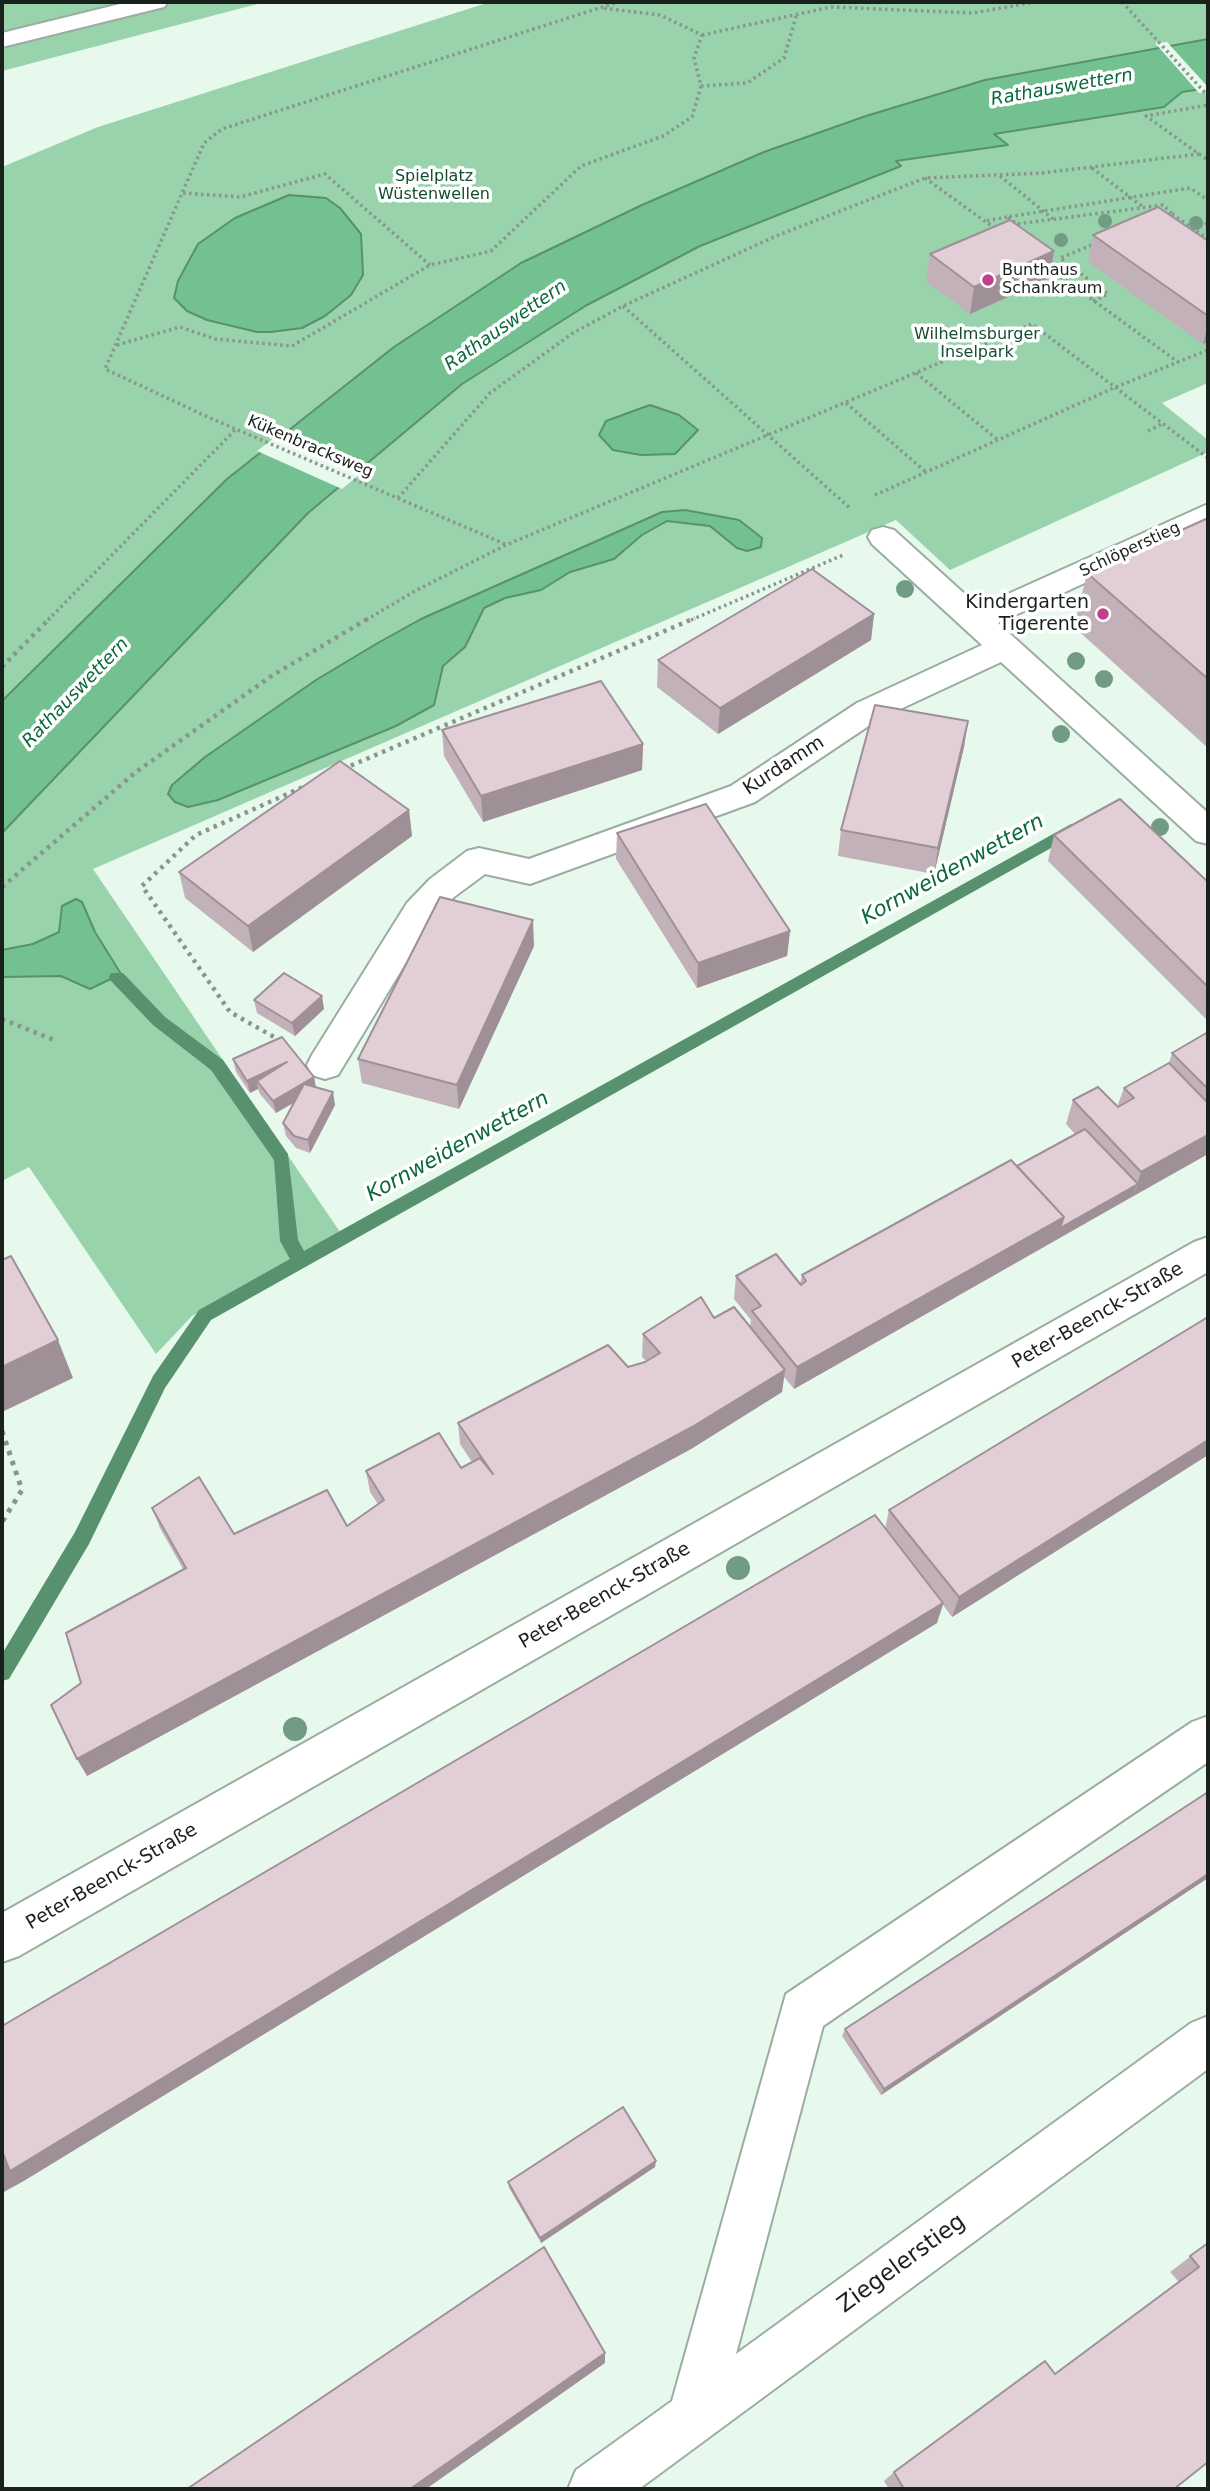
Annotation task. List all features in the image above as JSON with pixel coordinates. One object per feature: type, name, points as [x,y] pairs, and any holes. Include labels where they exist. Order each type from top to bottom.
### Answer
[{"type":"street","points":[[2,40],[156,2]]},
{"type":"street","name":"Schlöperstieg","points":[[976,621],[1208,514]]},
{"type":"street","points":[[883,537],[1208,832]]},
{"type":"street","name":"Kurdamm","points":[[325,1065],[419,912],[442,888],[479,860],[530,872],[743,794],[868,711],[1005,647]]},
{"type":"street","name":"Peter-Beenck-Straße","points":[[2,1939],[1208,1253]]},
{"type":"street","points":[[693,2418],[803,2011],[1208,1737]]},
{"type":"street","name":"Ziegelerstieg","points":[[596,2489],[1208,2040]]},
{"type":"path","points":[[116,346],[204,144],[222,129],[618,2]]},
{"type":"path","points":[[600,8],[660,15],[702,35],[797,12],[831,7],[973,13],[1035,2]]},
{"type":"path","points":[[1122,2],[1208,96]]},
{"type":"path","points":[[701,86],[747,83],[784,58],[797,12]]},
{"type":"path","points":[[116,346],[180,327],[215,338],[292,346],[430,265],[491,251],[581,166],[663,136],[692,117],[701,86],[694,58],[702,35]]},
{"type":"path","points":[[1208,104],[1146,116],[1208,160]]},
{"type":"path","points":[[398,498],[490,393],[573,333],[623,306],[776,236],[925,178],[1091,167],[1199,154]]},
{"type":"path","points":[[1091,167],[1144,208]]},
{"type":"path","points":[[183,193],[240,197],[325,174],[430,265]]},
{"type":"path","points":[[999,175],[1053,219]]},
{"type":"path","points":[[925,178],[1007,237]]},
{"type":"path","points":[[985,221],[1190,188],[1208,200]]},
{"type":"path","points":[[1007,217],[1017,224],[1163,205],[1208,239]]},
{"type":"path","points":[[1159,219],[1172,214]]},
{"type":"path","points":[[1194,229],[1208,223]]},
{"type":"path","points":[[1093,301],[1108,294],[1060,258],[1097,243]]},
{"type":"path","points":[[1039,261],[1178,363]]},
{"type":"path","points":[[331,775],[883,537],[623,306]]},
{"type":"path","points":[[2,887],[136,772],[270,677],[415,591],[506,545],[1032,324],[1208,458]]},
{"type":"path","name":"Kükenbracksweg","points":[[116,346],[106,369],[236,429],[506,545]]},
{"type":"path","points":[[871,497],[1116,387],[1208,350]]},
{"type":"path","points":[[916,373],[998,440]]},
{"type":"path","points":[[846,403],[926,472]]},
{"type":"path","points":[[1148,431],[1164,423]]},
{"type":"path","points":[[2,667],[236,429]]},
{"type":"path","points":[[849,507],[860,502]]},
{"type":"path","points":[[306,786],[196,835],[142,886],[230,1012],[325,1065]]},
{"type":"path","points":[[2,1019],[54,1040]]},
{"type":"path","points":[[2,1431],[22,1490],[2,1522]]},
{"type":"green space","points":[[2,2],[265,2],[2,71]]},
{"type":"green space","name":"Spielplatz Wüstenwellen","points":[[490,2],[1208,2],[1208,39],[985,80],[866,116],[764,152],[394,347],[227,479],[2,701],[2,167],[98,127]]},
{"type":"green space","name":"Wilhelmsburger Inselpark","points":[[1208,88],[1208,383],[1162,403],[1208,440],[1208,452],[950,570],[896,520],[93,869],[340,1232],[192,1316],[156,1354],[29,1167],[2,1181],[2,833],[308,513],[462,384],[587,305],[700,246],[900,166],[895,162],[1006,145],[993,134],[1164,107],[1182,92]]},
{"type":"water","name":"Rathauswettern","points":[[1208,39],[1208,88],[1182,92],[1164,107],[994,134],[1008,145],[896,161],[901,166],[700,246],[587,305],[462,384],[308,513],[2,833],[2,701],[227,479],[394,347],[521,263],[642,205],[764,152],[866,116],[985,80]]},
{"type":"water","points":[[289,195],[326,198],[340,208],[361,234],[363,275],[351,295],[325,316],[302,328],[271,332],[257,332],[207,320],[187,311],[174,298],[178,281],[198,244],[235,218]]},
{"type":"water","points":[[650,405],[679,415],[698,430],[675,454],[641,455],[613,450],[599,435],[606,421]]},
{"type":"water","points":[[685,510],[739,520],[762,538],[761,547],[747,551],[737,548],[710,526],[667,521],[642,535],[614,559],[570,572],[541,590],[505,598],[484,608],[465,647],[443,666],[434,705],[396,726],[218,800],[188,807],[175,802],[168,794],[172,785],[205,757],[316,680],[421,619],[662,512]]},
{"type":"water","points":[[76,899],[82,902],[95,932],[121,974],[90,989],[61,976],[2,977],[2,950],[33,944],[59,932],[62,906]]},
{"type":"pier","points":[[1167,42],[1208,87],[1208,92],[1199,93],[1155,43]]},
{"type":"pier","points":[[278,435],[363,472],[342,489],[257,451]]},
{"type":"building","points":[[1158,207],[1208,241],[1208,316],[1093,235]]},
{"type":"building","points":[[1010,220],[1054,251],[974,287],[930,254]]},
{"type":"building","points":[[1208,518],[1208,679],[1087,573]]},
{"type":"building","points":[[812,569],[874,614],[720,708],[658,660]]},
{"type":"building","points":[[601,681],[643,744],[481,796],[442,730]]},
{"type":"building","points":[[875,705],[968,721],[938,848],[841,830]]},
{"type":"building","points":[[340,761],[409,810],[248,926],[179,872]]},
{"type":"building","points":[[1120,799],[1208,882],[1208,987],[1054,835]]},
{"type":"building","points":[[706,804],[790,931],[698,963],[617,833]]},
{"type":"building","points":[[440,897],[533,920],[457,1085],[358,1059]]},
{"type":"building","points":[[284,973],[322,996],[292,1023],[254,1000]]},
{"type":"building","points":[[1208,1032],[1208,1089],[1172,1053]]},
{"type":"building","points":[[282,1037],[314,1077],[273,1101],[257,1081],[287,1062],[247,1081],[233,1059]]},
{"type":"building","points":[[1169,1063],[1208,1103],[1208,1135],[1141,1172],[1073,1100],[1098,1087],[1118,1107],[1134,1098],[1124,1088]]},
{"type":"building","points":[[304,1084],[333,1092],[308,1140],[294,1136],[283,1123]]},
{"type":"building","points":[[1085,1129],[1138,1184],[1060,1228],[1064,1217],[1017,1166]]},
{"type":"building","points":[[1011,1160],[1064,1217],[797,1367],[752,1311],[761,1306],[736,1276],[776,1254],[801,1285],[806,1281],[802,1275]]},
{"type":"building","points":[[11,1256],[58,1340],[2,1367],[2,1260]]},
{"type":"building","points":[[701,1297],[714,1318],[734,1307],[785,1370],[692,1427],[77,1759],[51,1705],[81,1683],[66,1633],[186,1568],[152,1508],[199,1477],[234,1534],[327,1490],[347,1526],[384,1500],[366,1471],[439,1433],[461,1468],[480,1458],[493,1474],[458,1423],[608,1345],[628,1367],[645,1362],[660,1353],[643,1334]]},
{"type":"building","points":[[1208,1317],[1208,1440],[959,1597],[889,1510]]},
{"type":"building","points":[[875,1515],[943,1603],[10,2171],[2,2151],[2,2026]]},
{"type":"building","points":[[1208,1792],[1208,1874],[884,2089],[845,2029]]},
{"type":"building","points":[[623,2107],[656,2161],[540,2238],[508,2182]]},
{"type":"building","points":[[1208,2243],[1208,2462],[1174,2489],[904,2489],[894,2472],[1045,2361],[1055,2374],[1199,2267],[1190,2256]]},
{"type":"building","points":[[544,2247],[605,2353],[410,2489],[187,2489]]},
{"type":"waterway","name":"Kornweidenwettern","points":[[2,1672],[82,1538],[159,1382],[205,1315],[1071,830]]},
{"type":"waterway","points":[[117,977],[159,1021],[217,1065],[282,1159],[289,1241],[301,1261]]},
{"type":"place","name":"Bunthaus Schankraum","points":[[988,280]]},
{"type":"place","name":"Kindergarten Tigerente","points":[[1103,614]]}]
